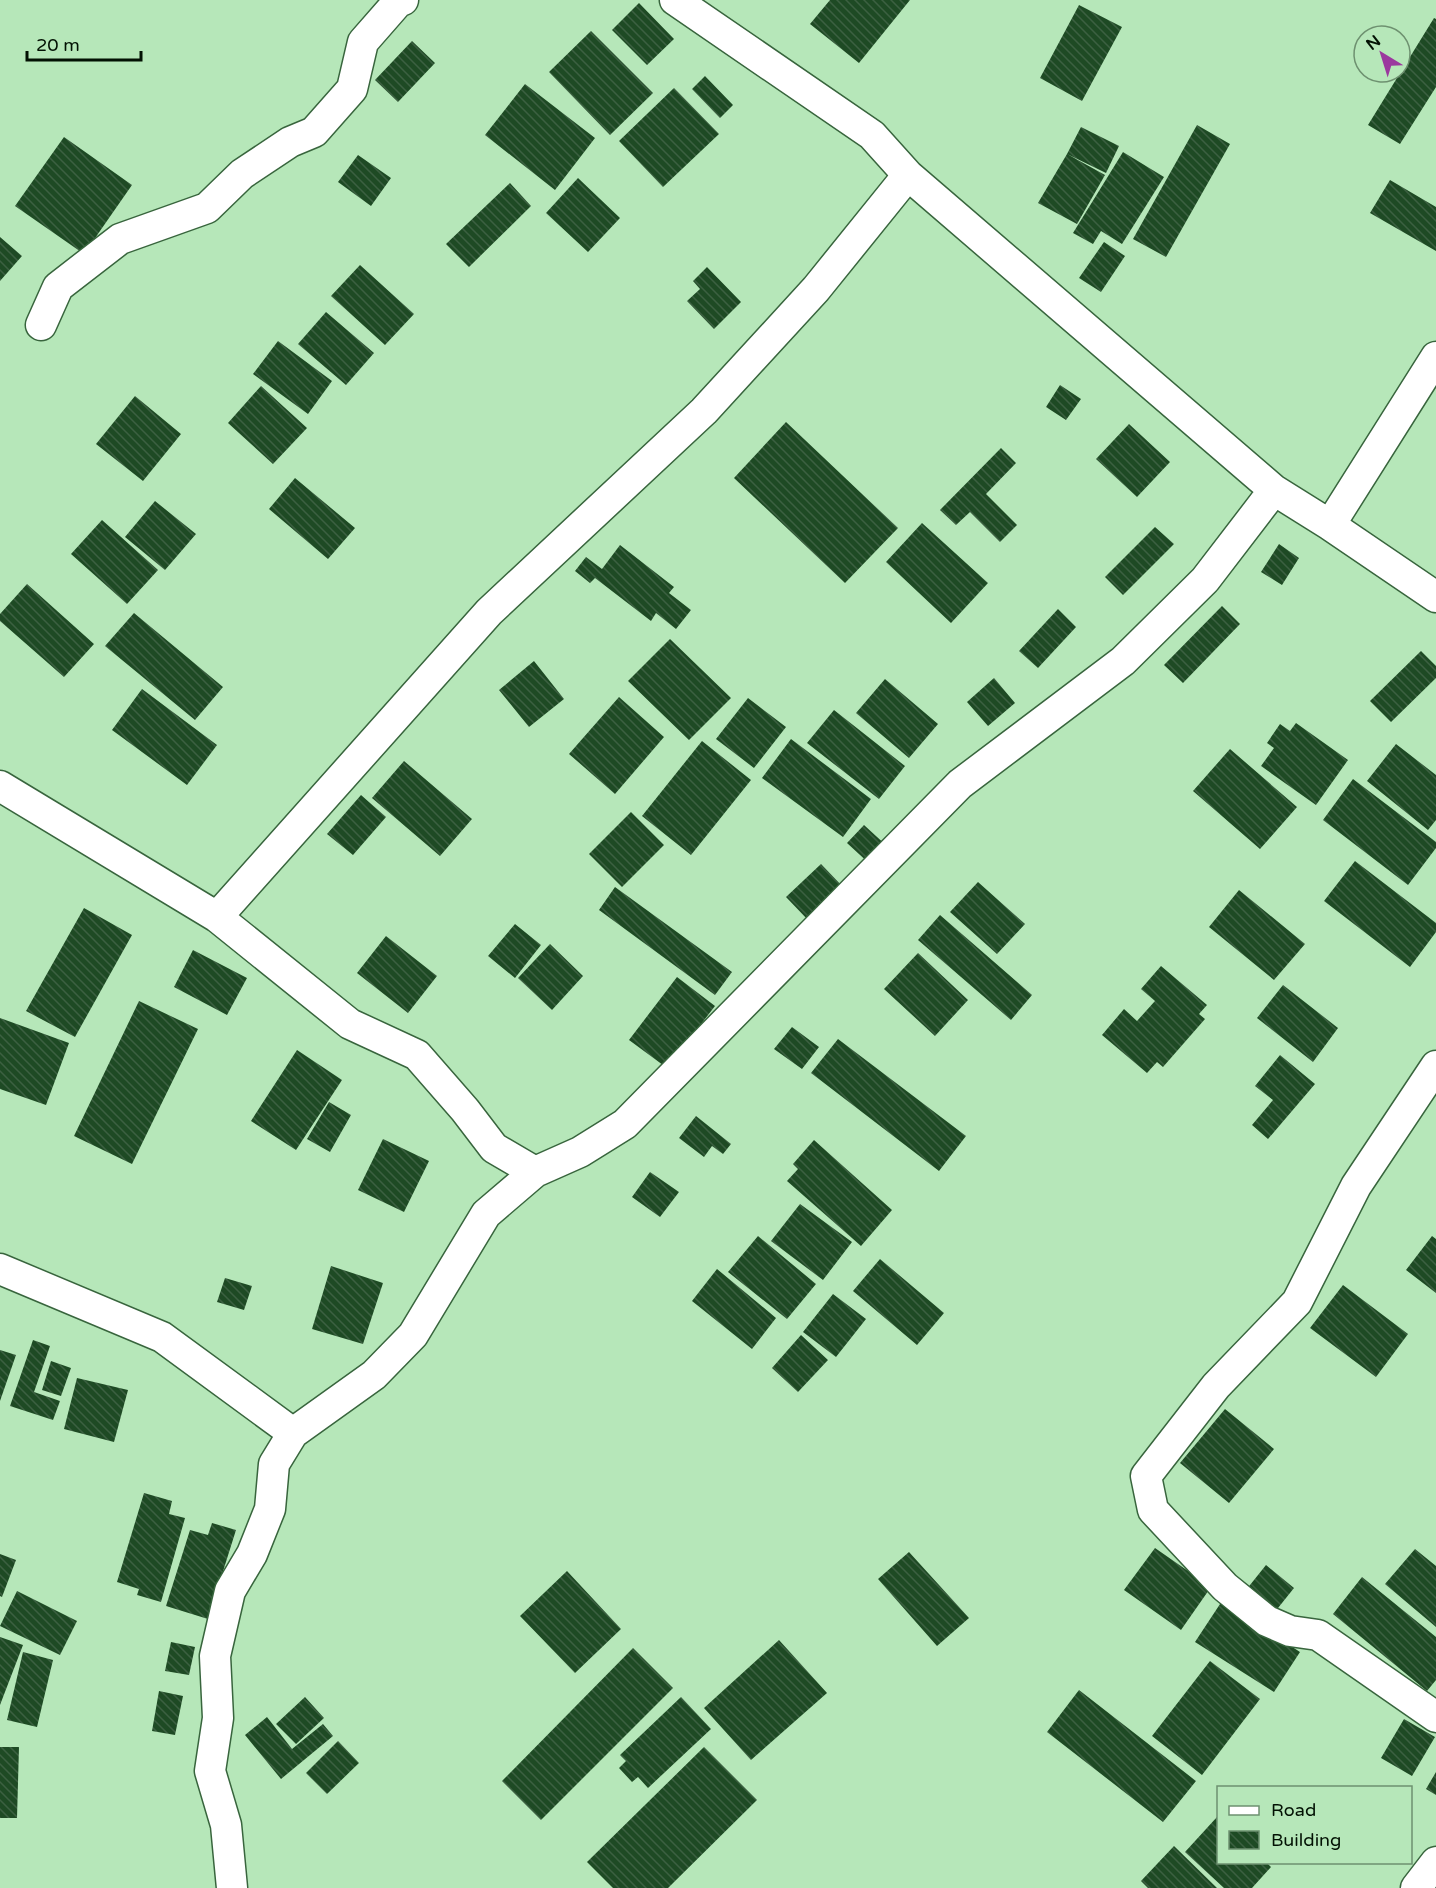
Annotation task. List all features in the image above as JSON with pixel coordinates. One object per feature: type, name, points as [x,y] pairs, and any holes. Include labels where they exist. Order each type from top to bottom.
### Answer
[{"type":"street","points":[[41,325],[58,287],[120,238],[207,208],[242,174],[290,142],[314,132],[352,89],[363,42],[398,2],[403,0]]},
{"type":"street","points":[[675,0],[873,135],[908,175],[1274,490],[1436,597]]},
{"type":"street","points":[[217,917],[489,612],[704,411],[816,289],[908,175]]},
{"type":"street","points":[[1330,525],[1436,357]]},
{"type":"street","points":[[232,1888],[226,1825],[210,1771],[218,1718],[215,1656],[230,1591],[252,1554],[270,1509],[274,1464],[293,1433],[374,1375],[413,1335],[486,1214],[535,1172],[580,1152],[625,1124],[960,784],[1123,661],[1205,580],[1274,490]]},
{"type":"street","points":[[0,786],[217,917],[350,1024],[417,1055],[465,1110],[494,1148],[535,1172]]},
{"type":"street","points":[[1436,1066],[1356,1186],[1297,1302],[1216,1386],[1146,1476],[1153,1510],[1225,1587],[1267,1621],[1290,1631],[1318,1635],[1436,1717]]},
{"type":"street","points":[[0,1269],[162,1337],[293,1433]]},
{"type":"street","points":[[1416,1888],[1436,1862]]},
{"type":"building","points":[[830,0],[910,0],[859,63],[810,24]]},
{"type":"building","points":[[639,3],[674,39],[647,65],[612,30]]},
{"type":"building","points":[[1079,5],[1122,27],[1082,101],[1040,78]]},
{"type":"building","points":[[1434,18],[1436,19],[1436,87],[1400,144],[1368,125],[1393,84],[1412,84],[1412,54]]},
{"type":"building","points":[[591,31],[653,93],[610,135],[549,72]]},
{"type":"building","points":[[412,41],[435,63],[398,102],[375,80]]},
{"type":"building","points":[[705,76],[733,105],[720,118],[692,89]]},
{"type":"building","points":[[525,84],[595,138],[555,190],[485,135]]},
{"type":"building","points":[[674,88],[719,134],[663,187],[619,141]]},
{"type":"building","points":[[1197,125],[1230,144],[1166,257],[1133,239]]},
{"type":"building","points":[[1081,127],[1119,146],[1106,173],[1067,154]]},
{"type":"building","points":[[64,137],[132,185],[84,254],[15,206]]},
{"type":"building","points":[[1123,152],[1164,177],[1122,244],[1101,231],[1093,244],[1073,233]]},
{"type":"building","points":[[1067,154],[1105,175],[1077,224],[1038,203]]},
{"type":"building","points":[[358,155],[391,178],[371,206],[338,182]]},
{"type":"building","points":[[578,178],[620,218],[588,252],[546,213]]},
{"type":"building","points":[[1390,180],[1436,207],[1436,251],[1370,213]]},
{"type":"building","points":[[510,183],[531,206],[469,267],[446,244]]},
{"type":"building","points":[[0,237],[22,256],[0,281]]},
{"type":"building","points":[[1104,242],[1125,256],[1101,292],[1079,278]]},
{"type":"building","points":[[360,265],[414,314],[385,345],[331,296]]},
{"type":"building","points":[[707,267],[741,302],[714,329],[687,301],[700,289],[693,281]]},
{"type":"building","points":[[326,312],[374,353],[346,385],[298,344]]},
{"type":"building","points":[[278,341],[332,381],[308,414],[253,374]]},
{"type":"building","points":[[1060,385],[1081,399],[1066,420],[1046,407]]},
{"type":"building","points":[[261,386],[307,428],[273,464],[228,423]]},
{"type":"building","points":[[135,396],[181,434],[143,481],[96,444]]},
{"type":"building","points":[[786,422],[898,528],[845,583],[734,478]]},
{"type":"building","points":[[1129,424],[1170,462],[1137,497],[1096,459]]},
{"type":"building","points":[[1001,448],[1016,463],[986,494],[1017,525],[1000,542],[970,512],[956,525],[940,510]]},
{"type":"building","points":[[295,478],[355,528],[328,559],[269,509]]},
{"type":"building","points":[[155,501],[196,534],[165,570],[125,537]]},
{"type":"building","points":[[102,520],[158,570],[127,604],[71,554]]},
{"type":"building","points":[[922,523],[988,583],[951,623],[886,562]]},
{"type":"building","points":[[1155,527],[1174,544],[1123,595],[1105,577]]},
{"type":"building","points":[[1279,544],[1299,558],[1282,585],[1261,572]]},
{"type":"building","points":[[620,545],[674,587],[669,593],[691,610],[676,629],[656,613],[651,621],[595,578],[590,583],[575,571],[586,557],[602,569]]},
{"type":"building","points":[[27,584],[94,644],[64,677],[0,621],[0,614]]},
{"type":"building","points":[[1222,606],[1240,624],[1183,683],[1164,665]]},
{"type":"building","points":[[1058,609],[1076,627],[1038,668],[1019,651]]},
{"type":"building","points":[[134,613],[223,687],[195,720],[105,646]]},
{"type":"building","points":[[670,639],[731,698],[689,740],[628,681]]},
{"type":"building","points":[[1421,651],[1436,666],[1436,678],[1391,722],[1370,701]]},
{"type":"building","points":[[534,661],[564,699],[529,727],[499,690]]},
{"type":"building","points":[[994,678],[1015,703],[988,726],[967,702]]},
{"type":"building","points":[[885,679],[938,724],[909,758],[856,713]]},
{"type":"building","points":[[142,689],[217,745],[187,785],[112,730]]},
{"type":"building","points":[[619,697],[664,737],[615,794],[569,754]]},
{"type":"building","points":[[748,698],[786,727],[754,768],[716,739]]},
{"type":"building","points":[[834,710],[905,766],[879,799],[807,743]]},
{"type":"building","points":[[1296,723],[1348,760],[1316,805],[1261,766],[1274,748],[1267,743],[1280,724],[1290,731]]},
{"type":"building","points":[[791,739],[871,799],[843,837],[762,778]]},
{"type":"building","points":[[702,741],[751,780],[691,855],[642,816]]},
{"type":"building","points":[[1396,744],[1436,775],[1436,820],[1428,830],[1367,781]]},
{"type":"building","points":[[1230,749],[1297,807],[1260,849],[1193,791]]},
{"type":"building","points":[[404,761],[472,819],[440,856],[372,798]]},
{"type":"building","points":[[1353,779],[1436,842],[1436,848],[1408,885],[1323,820]]},
{"type":"building","points":[[361,795],[386,817],[353,855],[327,834]]},
{"type":"building","points":[[631,812],[664,845],[622,887],[589,854]]},
{"type":"building","points":[[864,825],[889,848],[872,866],[847,843]]},
{"type":"building","points":[[1355,861],[1436,923],[1436,932],[1410,967],[1324,901]]},
{"type":"building","points":[[821,864],[844,888],[808,920],[786,897]]},
{"type":"building","points":[[978,882],[1025,924],[997,954],[950,912]]},
{"type":"building","points":[[615,887],[732,972],[715,995],[599,910]]},
{"type":"building","points":[[1239,890],[1305,944],[1274,980],[1209,927]]},
{"type":"building","points":[[84,908],[132,935],[75,1037],[26,1011]]},
{"type":"building","points":[[940,915],[1032,995],[1011,1020],[918,940]]},
{"type":"building","points":[[515,924],[541,945],[515,978],[488,956]]},
{"type":"building","points":[[386,936],[437,976],[408,1013],[357,973]]},
{"type":"building","points":[[550,944],[583,976],[552,1010],[518,978]]},
{"type":"building","points":[[193,950],[247,978],[227,1015],[174,987]]},
{"type":"building","points":[[918,953],[968,1000],[935,1036],[884,989]]},
{"type":"building","points":[[1161,966],[1207,1005],[1199,1014],[1205,1019],[1163,1067],[1157,1062],[1147,1073],[1102,1035],[1124,1009],[1137,1021],[1155,1001],[1141,989]]},
{"type":"building","points":[[677,977],[715,1006],[667,1068],[629,1040]]},
{"type":"building","points":[[1283,985],[1338,1028],[1313,1062],[1257,1018]]},
{"type":"building","points":[[139,1001],[198,1029],[132,1164],[74,1136]]},
{"type":"building","points":[[0,1018],[69,1043],[46,1105],[0,1089]]},
{"type":"building","points":[[792,1027],[819,1047],[802,1069],[774,1049]]},
{"type":"building","points":[[838,1039],[966,1136],[939,1171],[811,1073]]},
{"type":"building","points":[[297,1050],[342,1080],[296,1150],[251,1121]]},
{"type":"building","points":[[1280,1055],[1315,1084],[1268,1139],[1252,1125],[1273,1100],[1255,1086]]},
{"type":"building","points":[[329,1102],[351,1115],[330,1152],[307,1139]]},
{"type":"building","points":[[696,1116],[731,1144],[723,1154],[712,1146],[704,1157],[679,1138]]},
{"type":"building","points":[[383,1139],[429,1161],[404,1212],[358,1190]]},
{"type":"building","points":[[814,1140],[892,1210],[861,1246],[787,1181],[798,1169],[793,1164]]},
{"type":"building","points":[[650,1172],[679,1192],[660,1217],[632,1197]]},
{"type":"building","points":[[800,1204],[852,1242],[823,1280],[771,1241]]},
{"type":"building","points":[[758,1236],[816,1284],[787,1319],[728,1272]]},
{"type":"building","points":[[1432,1236],[1436,1239],[1436,1293],[1406,1270]]},
{"type":"building","points":[[880,1259],[944,1313],[917,1345],[853,1291]]},
{"type":"building","points":[[331,1266],[383,1283],[363,1344],[312,1329]]},
{"type":"building","points":[[717,1269],[776,1318],[752,1349],[692,1301]]},
{"type":"building","points":[[225,1278],[252,1286],[244,1310],[217,1302]]},
{"type":"building","points":[[1343,1285],[1408,1334],[1376,1377],[1310,1328]]},
{"type":"building","points":[[833,1294],[866,1319],[836,1357],[803,1332]]},
{"type":"building","points":[[801,1335],[828,1360],[798,1392],[772,1368]]},
{"type":"building","points":[[33,1340],[50,1346],[34,1392],[60,1401],[53,1420],[10,1406]]},
{"type":"building","points":[[0,1350],[16,1355],[0,1401]]},
{"type":"building","points":[[51,1361],[71,1368],[61,1396],[42,1390]]},
{"type":"building","points":[[77,1378],[128,1390],[114,1442],[64,1429]]},
{"type":"building","points":[[1225,1409],[1274,1449],[1229,1503],[1180,1463]]},
{"type":"building","points":[[144,1493],[172,1501],[169,1514],[185,1518],[161,1602],[137,1595],[139,1589],[117,1582]]},
{"type":"building","points":[[212,1523],[236,1530],[208,1619],[166,1606],[190,1530],[208,1535]]},
{"type":"building","points":[[1155,1548],[1211,1587],[1181,1630],[1124,1590]]},
{"type":"building","points":[[1415,1549],[1436,1566],[1436,1627],[1385,1584]]},
{"type":"building","points":[[909,1552],[969,1618],[937,1646],[878,1579]]},
{"type":"building","points":[[0,1554],[16,1560],[2,1597],[0,1596]]},
{"type":"building","points":[[1266,1565],[1294,1588],[1274,1613],[1246,1590]]},
{"type":"building","points":[[567,1571],[621,1629],[575,1673],[520,1616]]},
{"type":"building","points":[[1362,1577],[1436,1637],[1436,1680],[1427,1691],[1333,1614]]},
{"type":"building","points":[[17,1591],[77,1621],[60,1655],[0,1626]]},
{"type":"building","points":[[1222,1601],[1300,1652],[1274,1692],[1195,1642]]},
{"type":"building","points":[[0,1637],[23,1645],[0,1705]]},
{"type":"building","points":[[779,1640],[827,1693],[751,1760],[704,1708]]},
{"type":"building","points":[[171,1642],[195,1647],[189,1675],[165,1671]]},
{"type":"building","points":[[633,1648],[673,1688],[541,1820],[502,1781]]},
{"type":"building","points":[[23,1652],[53,1660],[37,1727],[7,1720]]},
{"type":"building","points":[[1210,1661],[1260,1699],[1202,1775],[1152,1736]]},
{"type":"building","points":[[1079,1690],[1196,1781],[1163,1822],[1047,1732]]},
{"type":"building","points":[[159,1691],[183,1696],[175,1735],[152,1731]]},
{"type":"building","points":[[305,1697],[324,1718],[296,1744],[276,1724]]},
{"type":"building","points":[[681,1697],[711,1729],[648,1788],[638,1777],[632,1782],[619,1768],[626,1761],[620,1755]]},
{"type":"building","points":[[267,1717],[292,1749],[323,1724],[333,1736],[281,1779],[245,1735]]},
{"type":"building","points":[[1404,1719],[1435,1737],[1412,1776],[1381,1758]]},
{"type":"building","points":[[338,1741],[359,1763],[327,1794],[306,1773]]},
{"type":"building","points":[[0,1747],[19,1747],[17,1818],[0,1818]]},
{"type":"building","points":[[704,1747],[757,1800],[668,1888],[613,1888],[587,1862]]},
{"type":"building","points":[[1436,1772],[1436,1795],[1426,1789]]},
{"type":"building","points":[[1217,1817],[1217,1864],[1268,1864],[1271,1867],[1252,1888],[1224,1888],[1185,1852]]},
{"type":"building","points":[[1174,1846],[1217,1888],[1148,1888],[1141,1881]]}]
